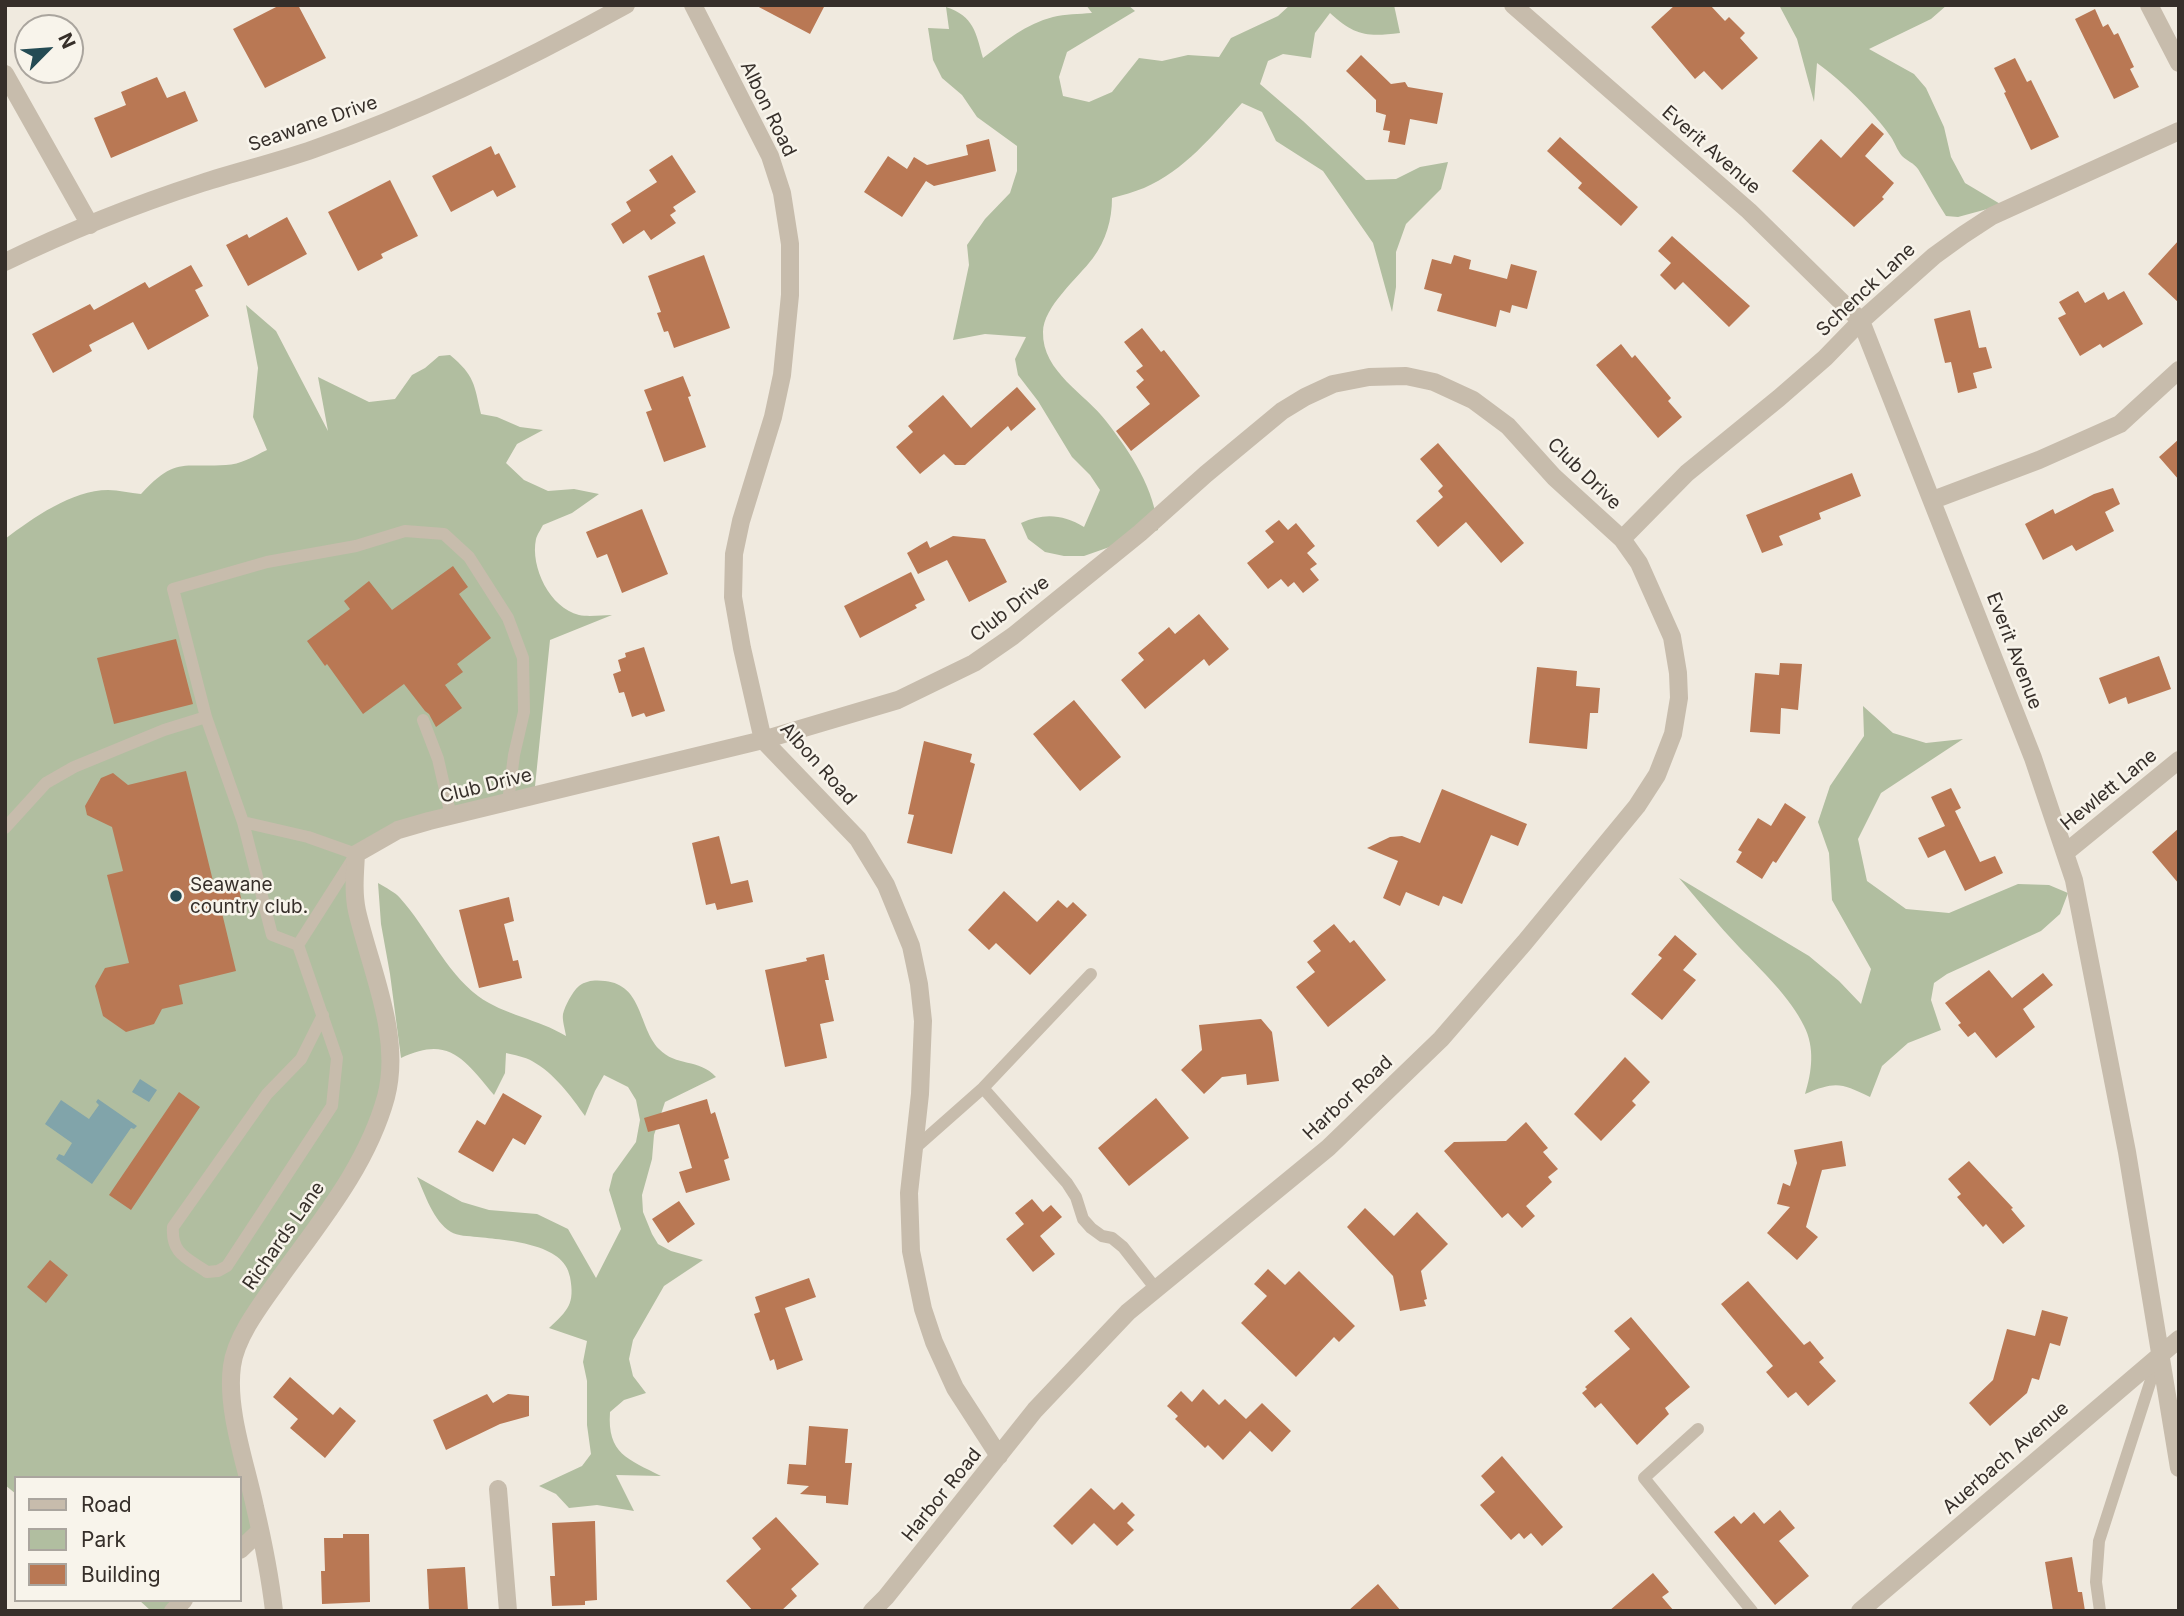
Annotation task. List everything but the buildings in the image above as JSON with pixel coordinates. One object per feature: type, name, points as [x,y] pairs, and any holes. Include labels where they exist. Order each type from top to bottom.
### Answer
[{"type":"street","name":"Seawane Drive","points":[[5,262],[115,212],[311,150],[427,106],[548,48],[626,5]]},
{"type":"street","name":"Albon Road","points":[[693,5],[770,156],[782,193],[790,244],[790,295],[782,375],[773,417],[741,521],[734,554],[733,597],[742,648],[763,740],[858,839],[886,885],[911,946],[923,1021],[920,1094],[909,1193],[911,1251],[923,1309],[934,1342],[955,1388],[999,1456]]},
{"type":"street","name":"Everit Avenue","points":[[1513,5],[1749,211],[1860,321],[2033,758],[2074,880],[2124,1139],[2179,1468]]},
{"type":"street","points":[[2149,5],[2179,63]]},
{"type":"street","points":[[5,74],[90,225]]},
{"type":"street","name":"Schenck Lane","points":[[1622,539],[1687,473],[1825,358],[1860,321],[1934,256],[1992,216],[2179,131]]},
{"type":"street","points":[[1933,500],[2039,460],[2120,424],[2179,370]]},
{"type":"street","name":"Club Drive","points":[[356,854],[398,830],[763,740],[898,700],[974,663],[1013,636],[1140,533],[1283,411],[1333,384],[1368,377],[1406,376],[1434,382],[1473,400],[1508,426],[1555,477],[1622,539]]},
{"type":"street","name":"Harbor Road","points":[[872,1611],[1035,1410],[1128,1312],[1328,1148],[1441,1040],[1637,806],[1657,775],[1673,734],[1679,698],[1678,673],[1672,637],[1639,563],[1622,539]]},
{"type":"street","name":"Hewlett Lane","points":[[2066,853],[2179,760]]},
{"type":"street","name":"Richards Lane","points":[[274,1611],[260,1531],[233,1408],[232,1366],[248,1323],[345,1186],[368,1147],[386,1097],[389,1079],[388,1032],[369,948],[357,911],[354,888],[356,854]]},
{"type":"street","name":"Auerbach Avenue","points":[[1860,1611],[2179,1339]]},
{"type":"street","points":[[498,1489],[508,1611]]},
{"type":"street","points":[[242,1548],[260,1531]]},
{"type":"lane","points":[[323,1015],[301,1059],[267,1094],[173,1227],[172,1240],[175,1249],[207,1272],[218,1271],[227,1266],[332,1106],[337,1058],[323,1015],[298,945],[272,935],[243,822],[206,717],[173,589],[267,562],[356,546],[405,531],[444,534],[469,557],[508,618],[523,658],[524,712],[514,755],[508,802]]},
{"type":"lane","points":[[5,828],[46,783],[55,778],[164,730],[206,717]]},
{"type":"lane","points":[[423,720],[438,758],[451,816]]},
{"type":"lane","points":[[243,822],[308,836],[356,854],[298,945]]},
{"type":"lane","points":[[914,1149],[983,1088],[1091,974]]},
{"type":"lane","points":[[983,1088],[1067,1183],[1076,1197],[1083,1219],[1102,1236],[1112,1238],[1123,1247],[1156,1289]]},
{"type":"lane","points":[[2101,1611],[2096,1582],[2099,1541],[2159,1354]]},
{"type":"lane","points":[[1698,1429],[1644,1478],[1752,1611]]},
{"type":"green space","points":[[1086,5],[1128,5],[1135,11],[1067,52],[1059,77],[1063,96],[1089,102],[1112,92],[1139,58],[1162,61],[1188,55],[1219,57],[1231,38],[1278,16],[1290,5],[1394,5],[1400,33],[1362,33],[1330,13],[1315,33],[1311,58],[1283,54],[1268,61],[1260,84],[1366,180],[1396,179],[1420,167],[1448,162],[1441,189],[1406,224],[1396,252],[1396,287],[1392,312],[1373,243],[1323,171],[1276,141],[1262,112],[1242,103],[1197,151],[1172,172],[1144,188],[1112,198],[1105,237],[1093,258],[1055,303],[1043,332],[1045,346],[1057,371],[1098,411],[1133,459],[1152,500],[1158,530],[1084,556],[1064,556],[1045,552],[1028,539],[1021,523],[1053,516],[1068,519],[1084,527],[1100,490],[1072,457],[1038,401],[1018,375],[1015,359],[1026,337],[985,334],[953,340],[969,265],[967,245],[985,219],[1010,193],[1017,171],[1017,146],[977,117],[962,95],[942,78],[933,60],[928,28],[949,29],[946,7],[963,15],[972,26],[983,58],[1016,34],[1043,20],[1062,15],[1092,13]]},
{"type":"green space","points":[[1779,5],[1947,5],[1931,19],[1869,49],[1914,74],[1926,88],[1944,127],[1951,157],[1965,183],[2002,205],[1958,217],[1946,216],[1918,169],[1902,156],[1875,117],[1847,87],[1817,63],[1814,102],[1797,39]]},
{"type":"green space","points":[[246,305],[276,331],[328,431],[318,377],[369,402],[395,399],[412,375],[439,356],[450,355],[469,375],[481,414],[497,417],[520,427],[543,430],[517,444],[506,463],[524,480],[548,491],[574,489],[599,494],[572,513],[543,525],[537,537],[536,562],[544,585],[559,604],[569,611],[583,616],[612,615],[550,640],[534,796],[364,844],[355,872],[397,1074],[364,1165],[244,1332],[231,1378],[258,1530],[242,1545],[242,1476],[14,1476],[14,1492],[5,1485],[5,539],[40,514],[81,495],[108,490],[141,494],[171,469],[231,465],[267,450],[253,417],[258,368]]},
{"type":"green space","points":[[1863,706],[1893,733],[1926,743],[1963,739],[1881,793],[1858,839],[1867,881],[1906,909],[1949,913],[2018,884],[2049,885],[2068,893],[2060,914],[2041,931],[1947,974],[1934,983],[1931,1000],[1941,1030],[1908,1043],[1882,1066],[1870,1097],[1838,1085],[1805,1094],[1811,1068],[1811,1051],[1810,1042],[1798,1015],[1774,984],[1679,878],[1809,956],[1861,1004],[1871,969],[1832,900],[1829,853],[1818,822],[1830,786],[1864,736]]},
{"type":"green space","points":[[378,883],[400,898],[455,974],[488,1002],[566,1036],[563,1014],[576,989],[592,981],[617,984],[633,998],[652,1040],[659,1049],[673,1058],[702,1067],[716,1077],[665,1102],[654,1135],[652,1159],[642,1195],[643,1212],[658,1244],[671,1251],[703,1260],[664,1286],[633,1340],[629,1359],[633,1376],[646,1393],[624,1400],[610,1412],[610,1426],[616,1446],[630,1459],[661,1476],[616,1475],[634,1511],[597,1505],[569,1508],[556,1494],[539,1486],[582,1466],[591,1454],[587,1425],[587,1381],[583,1362],[587,1341],[549,1328],[571,1300],[570,1277],[566,1266],[546,1250],[532,1245],[451,1232],[434,1214],[417,1177],[462,1202],[489,1210],[537,1214],[568,1229],[596,1278],[621,1229],[609,1190],[613,1174],[636,1142],[640,1120],[636,1100],[628,1087],[604,1075],[585,1116],[555,1078],[523,1057],[506,1053],[505,1073],[494,1095],[464,1061],[444,1050],[432,1049],[401,1058],[381,924]]},
{"type":"green space","points":[[141,1602],[179,1602],[169,1611],[151,1611]]},
{"type":"water","points":[[140,1079],[157,1090],[149,1102],[132,1092]]},
{"type":"water","points":[[98,1099],[137,1126],[131,1128],[92,1184],[56,1159],[59,1154],[64,1156],[72,1143],[45,1124],[61,1100],[89,1119],[99,1105],[96,1102]]},
{"type":"place","name":"Seawane country club.","points":[[176,896]]}]
